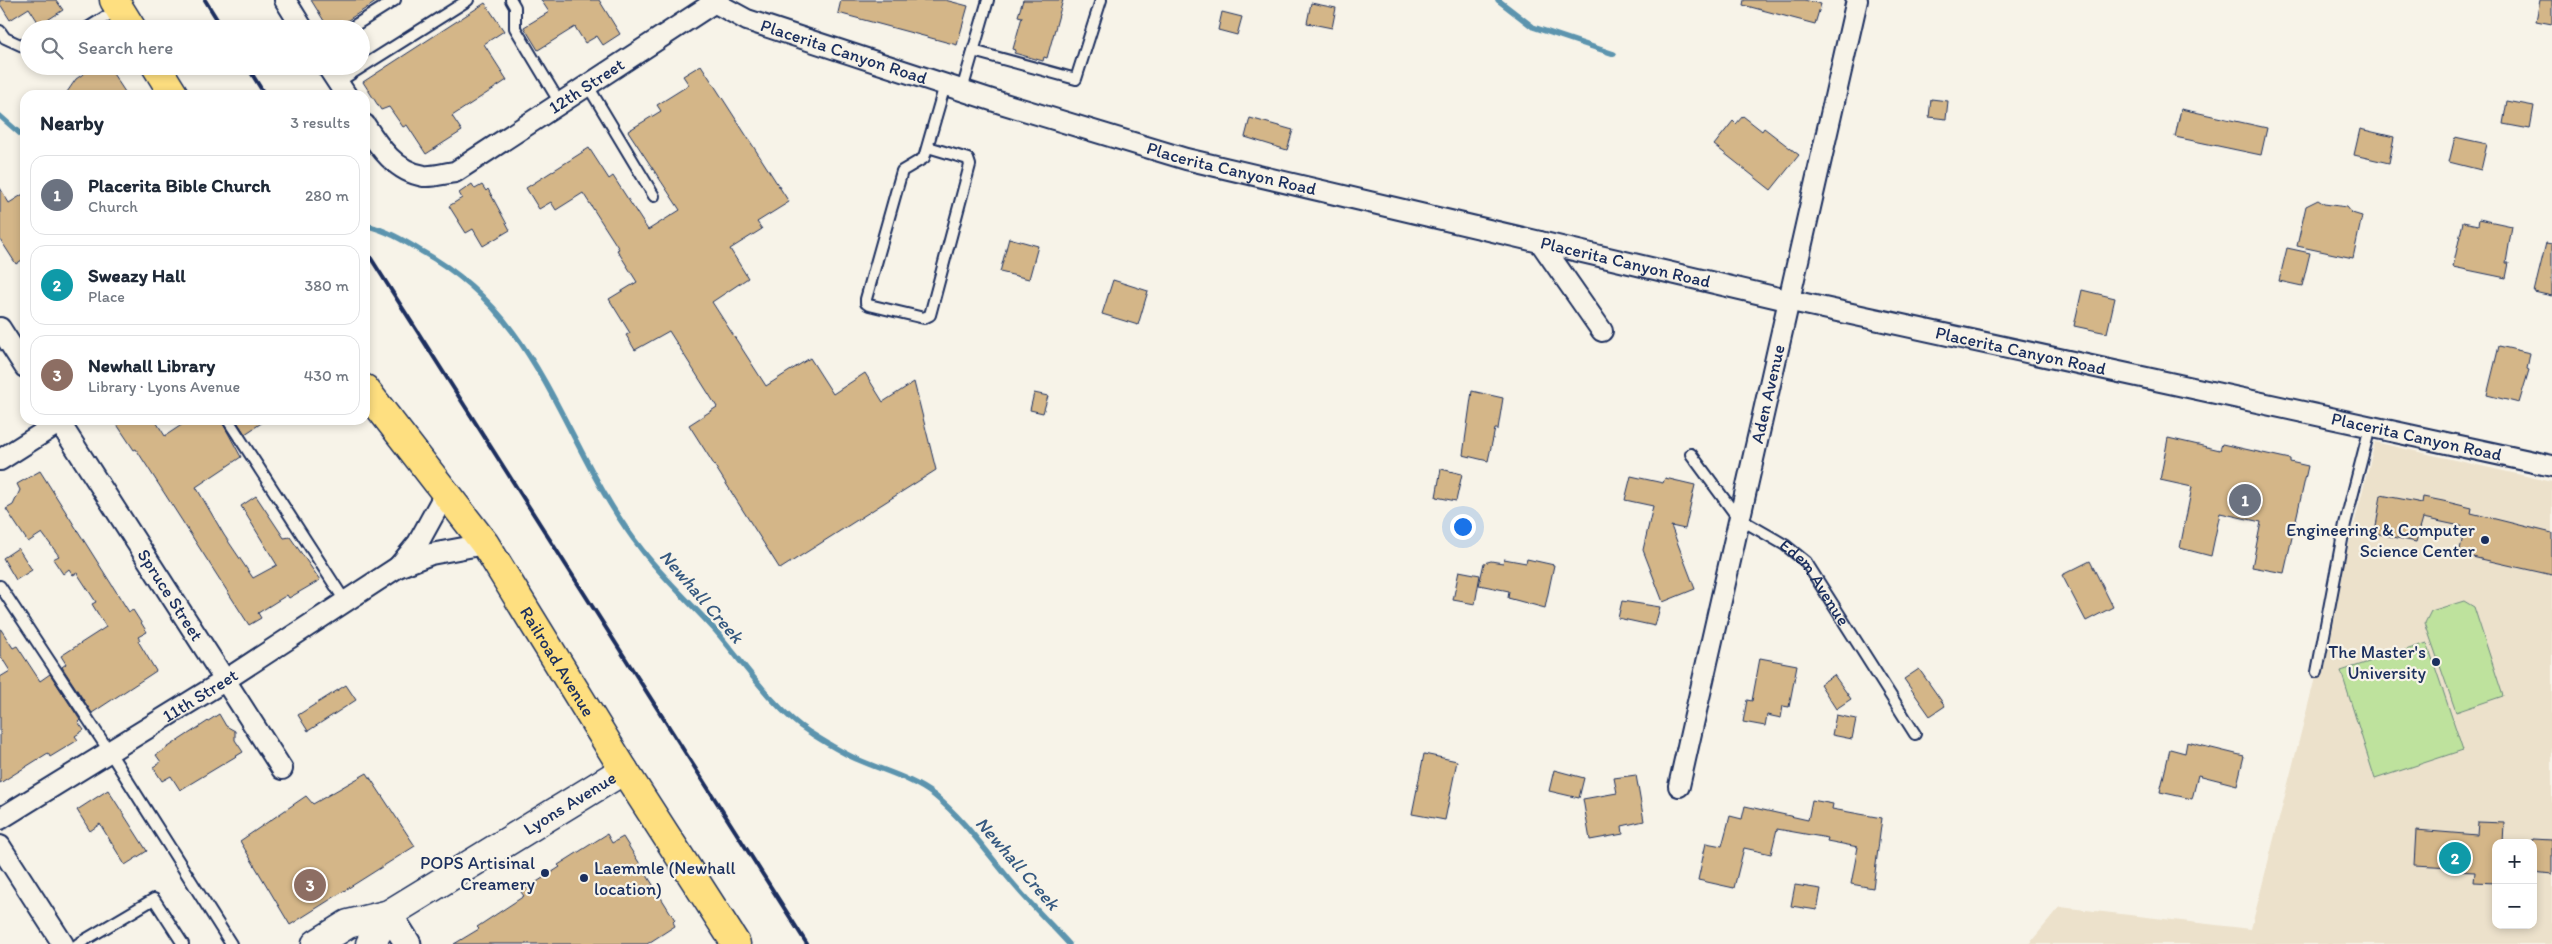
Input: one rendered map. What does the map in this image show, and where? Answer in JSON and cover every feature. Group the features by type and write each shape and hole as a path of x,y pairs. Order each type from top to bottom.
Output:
{"main road":[{"path":"162,75 171,90"},
{"name":"Railroad Avenue","path":"370,395 485,544 624,770 736,944"},
{"name":"Lyons Avenue","path":"316,944 348,924 389,914 624,770"},
{"name":"Lyons Avenue","path":"370,944 389,914"}],"street":[{"path":"285,0 297,20"},
{"name":"Aden Avenue","path":"1679,786 1787,300 1857,0"},
{"name":"12th Street","path":"370,133 381,150 402,168 424,176 455,172 588,86 714,1"},
{"name":"Placerita Canyon Road","path":"714,1 747,20 1186,159 1787,300 2552,466"},
{"path":"1540,242 1602,330"},
{"path":"0,328 20,359"},
{"path":"0,460 54,425"},
{"name":"Spruce Street","path":"63,425 282,769"},
{"name":"11th Street","path":"398,568 418,543 446,492"},
{"name":"11th Street","path":"0,819 224,680 398,568 431,554 485,544"},
{"path":"0,846 63,944"},
{"path":"389,914 408,944"}],"lane":[{"path":"363,20 395,0"},
{"path":"370,61 468,0"},
{"path":"511,0 515,7 515,28 560,104"},
{"path":"928,147 968,159 970,165 930,315 924,318 869,305 866,303 866,299 902,171 924,158 928,147 954,87 973,51 988,0"},
{"path":"973,51 1076,79 1101,0"},
{"path":"105,20 122,12"},
{"path":"0,31 6,38 20,45"},
{"path":"588,86 654,196"},
{"path":"231,425 345,601"},
{"path":"2317,672 2345,524 2370,427"},
{"name":"Edem Avenue","path":"1691,454 1738,518 1785,545 1806,562 1915,734"},
{"path":"0,586 109,751 231,944"},
{"path":"78,944 154,899 183,944"}],"shaded area":[{"name":"The Master's University","path":"2375,442 2552,482 2552,944 2029,944 2060,907 2251,929"}],"green space":[{"path":"2464,601 2474,607 2503,696 2456,712 2425,623 2431,611"},
{"path":"2427,643 2463,750 2375,779 2341,671"}],"building":[{"path":"0,0 56,0 63,10 48,20 37,20 29,8 10,20 0,4"},
{"path":"311,0 379,0 348,20 323,20"},
{"path":"541,0 599,0 620,34 603,45 597,36 585,43 575,27 538,50 524,27 549,12"},
{"path":"841,0 945,0 968,6 957,45 838,13"},
{"path":"1023,0 1063,0 1047,58 1044,57 1043,61 1014,53 1016,50 1013,49 1022,17 1018,16"},
{"path":"1744,0 1804,0 1821,4 1815,24 1743,5"},
{"path":"2540,0 2552,0 2552,24 2536,21"},
{"path":"485,3 504,31 484,44 507,80 452,116 462,131 426,154 407,125 403,127 389,107 381,110 370,90 363,82"},
{"path":"1311,3 1336,8 1332,28 1307,23"},
{"path":"1222,12 1242,17 1237,35 1218,30"},
{"path":"701,65 789,202 757,222 762,229 730,249 748,278 712,302 766,386 810,358 833,394 865,373 883,402 914,382 936,470 780,569 689,425 717,407 669,331 635,350 626,335 630,333 609,299 637,282 617,250 619,249 583,193 556,210 551,202 539,209 526,188 589,148 609,179 613,176 648,230 680,210 628,131 661,111 657,105 689,85 683,76"},
{"path":"82,75 114,75 124,90 68,90 76,79"},
{"path":"1931,99 1948,101 1946,119 1929,117"},
{"path":"2507,101 2534,106 2530,129 2503,124"},
{"path":"2181,109 2267,128 2261,155 2175,137"},
{"path":"1743,116 1762,131 1764,128 1799,155 1771,190 1714,145 1733,121 1736,124"},
{"path":"1250,118 1293,130 1287,150 1245,137"},
{"path":"2360,129 2394,137 2389,163 2354,155"},
{"path":"2455,137 2487,144 2481,170 2449,162"},
{"path":"472,184 475,189 482,185 486,191 488,189 510,230 483,246 473,229 466,233 449,206 462,198 459,193"},
{"path":"0,188 9,203 20,196 20,261 16,264 0,239"},
{"path":"2318,200 2324,204 2347,207 2352,213 2362,216 2353,258 2297,246 2306,206"},
{"path":"2479,219 2512,226 2506,263 2509,263 2506,278 2453,267 2463,222 2478,225"},
{"path":"1009,238 1038,246 1029,279 1000,272"},
{"path":"2546,243 2552,244 2552,296 2534,292"},
{"path":"2287,248 2310,253 2302,286 2279,281"},
{"path":"1113,280 1148,291 1138,325 1102,314"},
{"path":"2082,290 2115,298 2107,333 2074,326"},
{"path":"2499,346 2530,353 2527,369 2529,370 2519,403 2487,395"},
{"path":"1472,391 1503,398 1498,429 1495,429 1488,461 1463,455"},
{"path":"1034,393 1048,396 1043,413 1030,410"},
{"path":"117,425 158,425 165,436 182,425 224,425 241,457 196,487 224,535 253,578 277,565 241,506 256,496 284,538 290,537 320,580 289,598 287,595 258,613 261,618 249,625 136,449 134,450"},
{"path":"239,425 258,425 245,434"},
{"path":"2168,438 2220,450 2222,444 2290,459 2290,462 2308,466 2284,573 2252,567 2261,522 2220,513 2211,556 2180,548 2192,487 2160,480"},
{"path":"1441,469 1462,474 1456,501 1436,497"},
{"path":"40,471 129,612 133,610 147,632 138,637 140,640 138,641 156,671 92,713 62,667 66,664 61,656 106,627 92,604 96,602 77,573 73,575 69,569 63,574 53,559 59,556 42,533 28,542 6,509 13,505 20,490 17,484"},
{"path":"1631,476 1663,483 1665,478 1695,485 1685,529 1671,526 1695,589 1663,602 1643,550 1653,506 1625,500"},
{"path":"2381,495 2422,503 2423,497 2443,501 2472,508 2471,513 2552,533 2552,575 2459,554 2465,527 2423,518 2416,542 2375,533"},
{"path":"18,548 32,570 16,580 3,558"},
{"path":"1504,559 1526,563 1527,559 1554,565 1545,608 1508,598 1509,591 1479,585 1484,563 1491,561 1503,563"},
{"path":"2090,561 2113,607 2086,621 2062,575"},
{"path":"1459,571 1480,575 1475,604 1453,600"},
{"path":"1622,601 1660,607 1655,626 1618,618"},
{"path":"0,628 13,648 17,646 40,681 50,674 80,720 78,722 84,730 75,736 78,740 50,757 48,753 0,783 0,677 10,671 0,655"},
{"path":"1760,658 1797,665 1789,707 1783,706 1781,718 1767,715 1765,726 1743,722 1747,700 1752,701"},
{"path":"1919,669 1945,706 1930,716 1904,679"},
{"path":"1834,675 1851,699 1836,709 1820,684"},
{"path":"346,685 356,700 308,731 298,715"},
{"path":"219,714 226,726 235,731 235,740 243,752 180,790 171,776 162,781 153,767 161,762 156,755"},
{"path":"1836,715 1856,719 1852,739 1832,735"},
{"path":"2187,742 2244,756 2237,785 2198,775 2192,799 2160,792 2170,749 2185,753"},
{"path":"1424,754 1457,761 1445,820 1412,814"},
{"path":"1554,770 1584,778 1579,798 1549,791"},
{"path":"367,773 415,846 290,925 240,841 306,796 313,804"},
{"path":"1636,775 1644,821 1622,826 1623,834 1590,840 1583,799 1617,793 1614,778"},
{"path":"108,790 147,851 125,865 100,824 90,831 77,810"},
{"path":"1812,800 1833,804 1832,809 1882,818 1873,888 1851,884 1858,847 1827,841 1828,838 1777,829 1771,854 1744,848 1734,888 1698,880 1706,843 1722,846 1730,816 1742,819 1745,806 1808,820"},
{"path":"2478,822 2504,823 2503,839 2492,839 2492,883 2474,882 2475,872 2453,871 2453,867 2414,865 2416,830 2477,835"},
{"path":"607,834 612,843 623,837 675,920 673,922 675,926 647,944 454,944 479,929 477,927 524,896 521,892 560,867 558,865"},
{"path":"2537,839 2552,840 2552,874 2537,872"},
{"path":"1795,885 1821,889 1817,910 1791,906"}],"waterway":[{"path":"1498,0 1533,27 1614,54"},
{"name":"Newhall Creek","path":"0,116 20,134"},
{"name":"Newhall Creek","path":"370,226 401,239 463,279 497,312 524,348 548,387 614,510 642,550 668,581 715,630 771,699 796,723 840,751 907,779 934,795 967,827 1022,894 1069,944"}],"railway":[{"path":"205,0 217,20"},
{"path":"253,75 262,90"},
{"path":"370,257 807,944"}],"place":[{"name":"Placerita Bible Church","path":"2245,500"},
{"name":"Engineering & Computer Science Center","path":"2485,540"},
{"name":"The Master's University","path":"2436,662"},
{"name":"Sweazy Hall","path":"2455,858"},
{"name":"POPS Artisinal Creamery","path":"545,873"},
{"name":"Laemmle (Newhall location)","path":"584,878"},
{"name":"Newhall Library","path":"310,885"}]}
